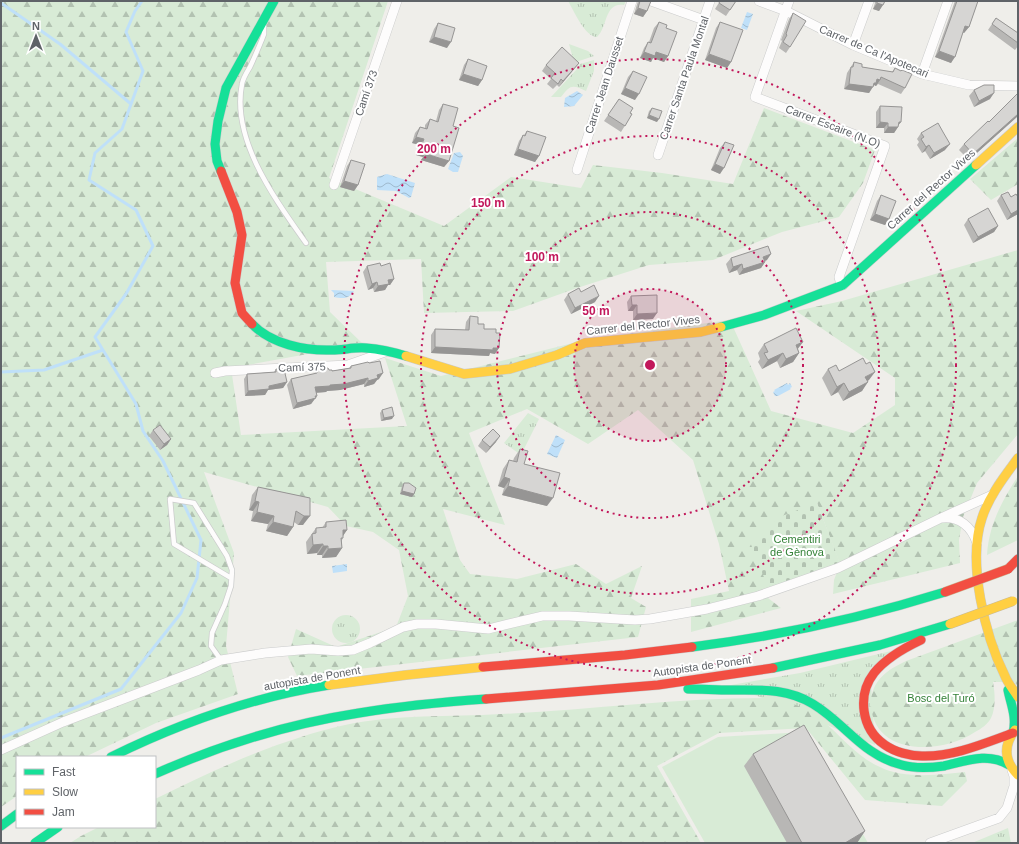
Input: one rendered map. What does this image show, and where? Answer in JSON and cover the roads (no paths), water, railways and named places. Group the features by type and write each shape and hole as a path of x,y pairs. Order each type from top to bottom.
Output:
{"main road":[{"name":"Carrer del Rector Vives","path":"274,1 226,88 218,120 215,144 217,161 235,206 242,235 235,283 242,313 259,330 275,340 292,346 330,350 365,348 394,352 464,374 510,369 557,355 585,343 701,332 764,315 843,285 1018,127"},
{"path":"1018,458 992,495 980,520 977,543 978,570 988,634 1006,678 1018,698"},
{"path":"1008,569 1018,559"},
{"name":"Autopista de Ponent","path":"527,664 657,651 769,635 859,618 945,592 1018,564"},
{"path":"1015,730 995,739 946,753 922,756 905,753 890,748 880,741 869,729 865,719 863,701 865,690 873,674 894,655 950,624 1016,600"},
{"name":"Autopista de Ponent","path":"156,774 226,745 283,728 358,713 452,703 628,688 732,675 804,662 881,644 950,624"},
{"name":"autopista de Ponent","path":"113,756 152,738 203,718 282,694 344,683 423,673 527,664"},
{"path":"1006,678 1008,693 1016,712 1015,730 1006,746 1006,754 1013,770"},
{"path":"628,688 756,690 784,693 799,697 814,705 826,713 865,749 884,760 897,765 936,767 982,758 995,758 1000,759 1013,770"},
{"path":"1,826 16,815"},
{"path":"35,843 57,828"}],"street":[{"name":"Camí 373","path":"334,185 397,1"},
{"name":"Carrer Jean Dausset","path":"577,170 632,1"},
{"path":"651,1 704,20"},
{"name":"Carrer Santa Paula Montal","path":"658,155 710,1"},
{"name":"Carrer de Ca l'Apotecari","path":"759,1 786,11 853,44 922,74 969,85 1018,86"},
{"path":"786,11 789,1"},
{"path":"853,44 868,1"},
{"path":"922,74 948,1"},
{"name":"Carrer Escaire (N.O)","path":"786,11 755,97 885,146 839,277 843,285"},
{"name":"Camí 375","path":"215,373 225,371 348,365 387,351"},
{"path":"1,750 63,722 199,670 221,660 293,650 353,650 403,627 417,624 436,624 488,629 542,616 635,620 650,619 707,609 758,596 838,568 992,495"},
{"path":"941,518 961,521 973,533 977,543"},
{"path":"930,843 999,818 1007,808 1014,786 1013,770"},
{"path":"1009,802 1018,792"}],"lane":[{"path":"264,20 264,34 242,83 241,112 246,140 272,193 306,243"},
{"path":"221,660 211,646 212,633 226,604 231,586 232,570 227,556 194,503 170,500 174,544 231,578"}],"water":[{"path":"747,12 753,14 747,30 741,28"},
{"path":"577,91 583,95 574,106 564,107 565,98"},
{"path":"460,152 463,156 458,172 453,172 448,169 454,153"},
{"path":"387,174 415,183 411,197 409,198 396,191 377,190 377,177"},
{"path":"331,290 354,291 346,298 340,298 334,297 334,293"},
{"path":"787,383 788,385 790,383 792,387 790,388 791,389 778,396 775,396 773,392 775,391 774,390"},
{"path":"556,435 565,440 557,458 547,454"},
{"path":"347,564 347,571 333,573 332,566"}],"waterway":[{"path":"1,738 121,689 181,613 197,578 201,540 163,461 143,431 136,404 95,337 126,294 153,246 136,210 89,180 95,153 122,129 143,71 126,32 135,11 142,1"},
{"path":"1,3 60,44 131,104"},
{"path":"1,372 44,370 103,350"}],"park label":[{"name":"Cementiri de Gènova","path":"797,545"},
{"name":"Bosc del Turó","path":"941,698"}]}
